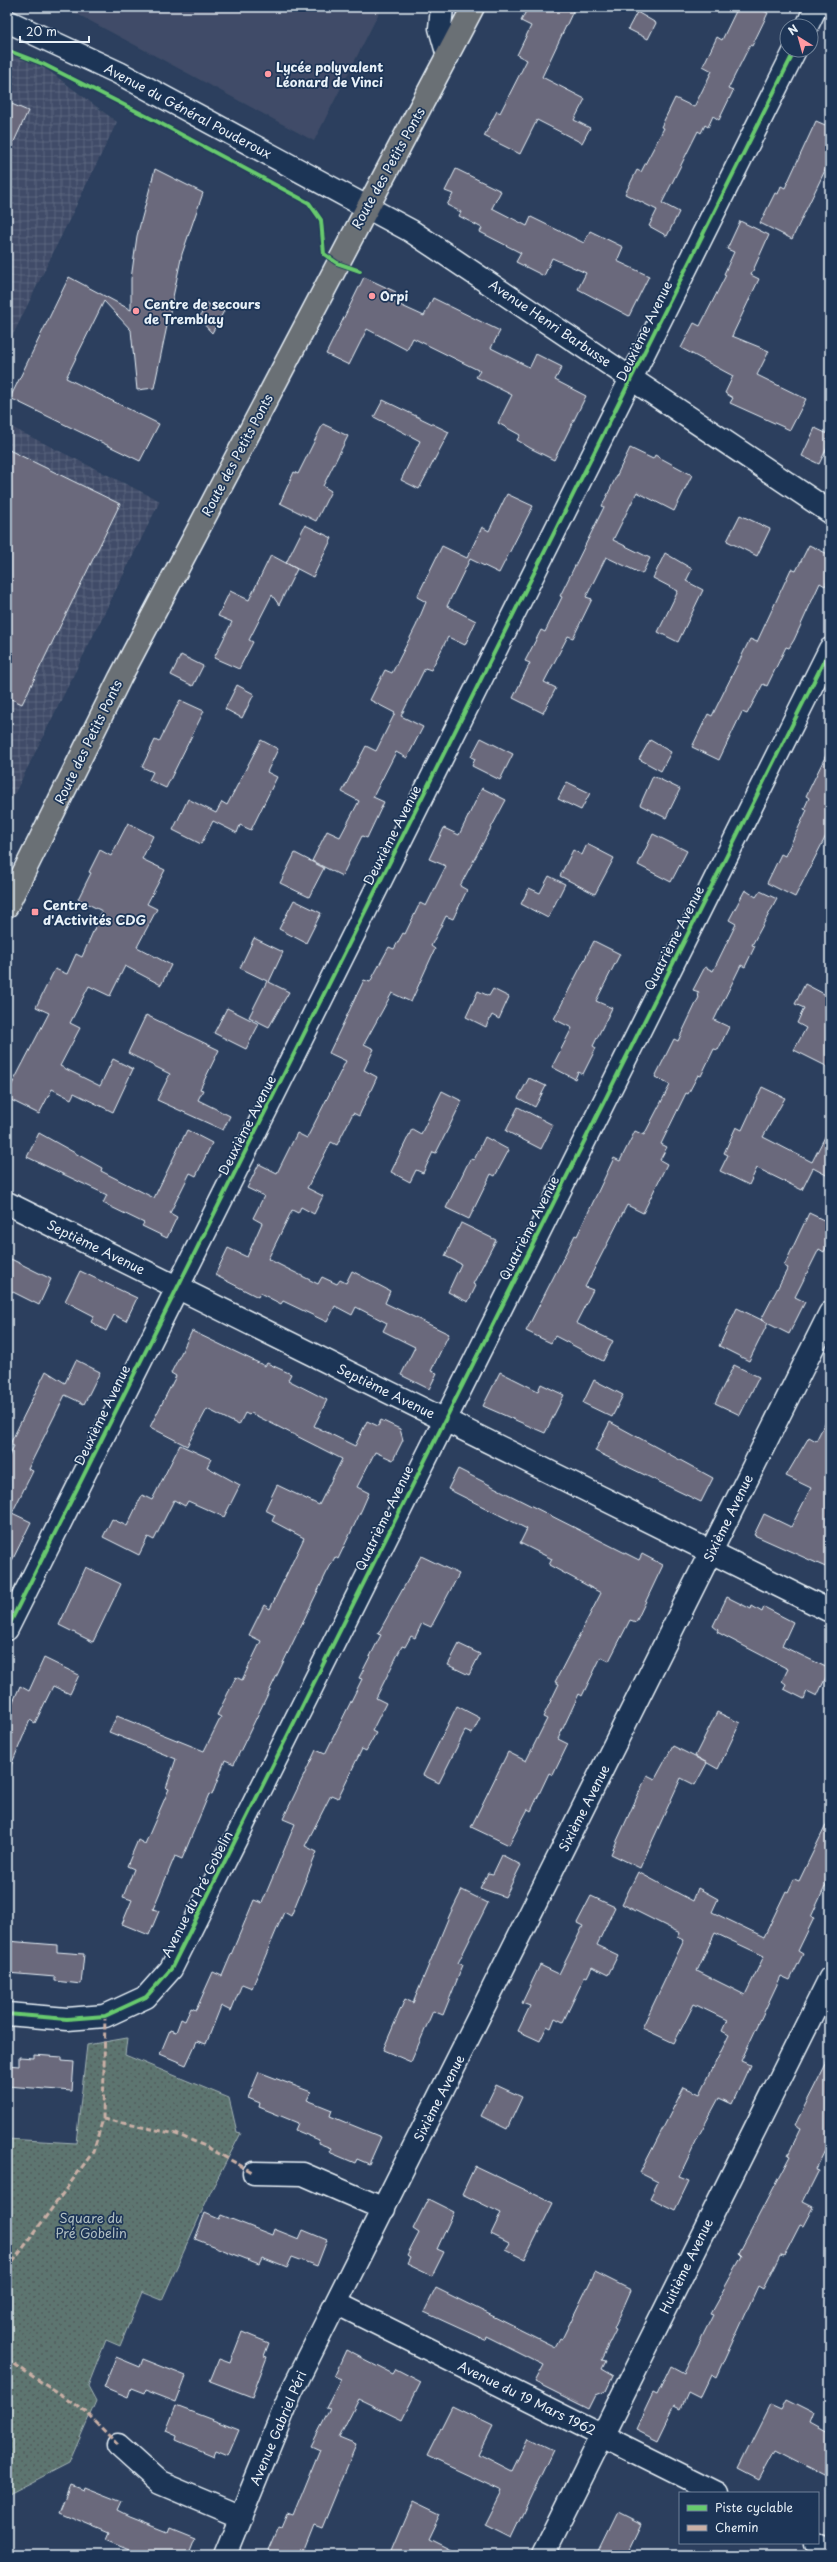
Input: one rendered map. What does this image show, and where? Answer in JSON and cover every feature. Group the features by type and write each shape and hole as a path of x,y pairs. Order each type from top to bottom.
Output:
{"main road":[{"name":"Route des Petits Ponts","path":"7,906 120,678 473,7"}],"street":[{"path":"442,7 440,28 448,56"},
{"path":"811,18 816,7"},
{"name":"Avenue du Général Pouderoux","path":"7,21 119,73 367,206"},
{"name":"Deuxième Avenue","path":"9,1621 791,58"},
{"name":"Avenue Henri Barbusse","path":"367,206 473,271 830,512"},
{"name":"Quatrième Avenue","path":"248,1817 444,1419 830,649"},
{"name":"Septième Avenue","path":"7,1203 830,1611"},
{"name":"Sixième Avenue","path":"336,2303 830,1312"},
{"name":"Avenue du Pré Gobelin","path":"7,2014 67,2019 105,2016 146,1997 171,1969 248,1817"},
{"name":"Huitième Avenue","path":"543,2555 830,1978"},
{"path":"254,2173 303,2174 384,2209"},
{"name":"Avenue du 19 Mars 1962","path":"336,2303 715,2492"},
{"name":"Avenue Gabriel Péri","path":"226,2555 291,2393 336,2303"},
{"path":"118,2445 160,2483 241,2517"},
{"path":"818,2544 830,2550"}],"shaded area":[{"name":"Lycée polyvalent Léonard de Vinci","path":"64,7 382,7 314,141"},
{"path":"7,52 33,59 117,122 7,347"},
{"path":"7,425 160,501 7,809"}],"green space":[{"name":"Square du Pré Gobelin","path":"127,2038 125,2055 229,2098 237,2132 241,2133 211,2191 162,2300 142,2292 120,2346 106,2340 88,2386 96,2401 69,2463 7,2495 7,2139 76,2143 87,2045"}],"building":[{"path":"528,7 575,7 542,77 585,99 574,120 590,128 582,143 537,120 520,154 484,136 497,111 500,113 527,60 517,55 531,26 521,21"},
{"path":"738,7 756,7 768,13 752,46 750,45 728,89 733,91 719,120 713,116 708,127 705,125 701,133 698,131 662,203 679,212 667,236 649,226 657,210 625,194 637,170 641,172 664,128 661,127 675,98 694,107 712,71 703,66 717,37 722,40"},
{"path":"637,12 656,23 648,39 628,29"},
{"path":"7,102 28,111 7,157"},
{"path":"816,121 830,127 830,160 792,239 760,223 775,193 778,194 781,186 785,188"},
{"path":"155,169 203,193 182,254 154,388 137,390 131,330 104,301 66,378 159,424 140,461 10,398 69,277 131,310 131,279 137,236"},
{"path":"456,169 501,191 492,208 527,226 531,217 584,243 590,231 623,247 617,261 649,276 629,316 578,289 586,273 552,258 544,276 516,262 521,253 480,232 482,228 459,216 461,212 447,205 453,194 445,191"},
{"path":"740,221 769,235 751,275 759,279 732,336 769,351 757,375 806,399 790,430 730,403 733,398 725,393 733,376 681,348 694,323 700,326 726,275 724,274 734,252 727,249"},
{"path":"364,277 396,292 391,301 424,316 433,298 500,331 491,348 527,366 530,367 536,354 562,367 555,380 586,396 554,460 517,440 520,435 498,423 512,395 476,377 480,371 413,338 407,350 367,329 349,365 326,354"},
{"path":"206,303 224,311 212,333 199,319"},
{"path":"383,400 449,432 419,489 401,480 420,441 374,417"},
{"path":"323,424 348,436 323,486 331,491 316,521 280,503 294,472 298,474"},
{"path":"815,428 830,435 830,442 819,464 802,456"},
{"path":"630,448 653,459 655,455 692,475 674,511 637,492 613,540 650,558 642,574 606,557 586,597 592,599 573,638 568,636 544,682 556,688 543,713 513,698 530,663 525,661 541,630 545,632 562,597 560,596 604,507 602,506"},
{"path":"7,449 120,504 22,704 7,697"},
{"path":"507,494 533,506 499,573 470,559 447,606 476,621 465,645 448,637 431,670 425,668 401,716 423,727 407,758 396,752 373,797 384,802 367,838 362,836 342,876 312,861 327,831 340,837 359,801 342,792 366,746 376,751 395,713 370,700 385,670 392,673 416,626 426,602 417,597 442,546 467,558 482,527 489,531"},
{"path":"740,515 770,529 757,556 727,541"},
{"path":"305,525 332,538 313,577 286,563"},
{"path":"809,545 830,555 830,576 825,586 820,583 794,640 789,648 786,647 767,686 763,684 747,714 742,712 719,760 692,747 708,714 712,716 750,639 757,642 791,569 796,571"},
{"path":"665,553 692,569 686,581 703,590 678,642 658,632 678,591 653,578"},
{"path":"271,555 297,569 279,605 272,595 249,640 253,642 239,669 214,658 232,622 218,616 230,591 249,600"},
{"path":"181,655 203,666 193,686 171,675"},
{"path":"237,685 254,694 242,718 225,709"},
{"path":"180,700 204,711 166,788 149,780 153,772 142,767 155,740 159,742"},
{"path":"481,738 513,754 500,780 472,766 475,759 471,757"},
{"path":"261,740 278,749 267,772 277,777 251,830 240,825 237,833 213,821 201,844 173,830 188,799 216,813 222,802 227,805"},
{"path":"650,740 671,752 661,771 639,759"},
{"path":"830,747 830,828 795,897 767,883 781,854 785,856 807,810 804,809 809,798 806,796"},
{"path":"653,776 680,789 666,818 640,805"},
{"path":"567,782 590,793 581,810 558,799"},
{"path":"482,788 506,800 460,886 467,890 453,919 446,916 431,946 435,949 411,1002 392,993 364,1044 374,1049 364,1070 377,1077 359,1116 353,1113 337,1145 331,1142 307,1188 323,1196 314,1214 301,1207 298,1213 292,1210 268,1259 318,1284 322,1277 337,1284 340,1280 346,1283 352,1271 390,1291 385,1303 449,1334 431,1371 437,1373 429,1389 401,1375 415,1347 383,1331 387,1323 356,1307 352,1315 335,1306 327,1322 283,1301 281,1304 260,1293 258,1297 215,1275 228,1248 247,1257 262,1223 253,1218 264,1196 247,1188 259,1164 277,1173 297,1133 307,1138 346,1061 329,1053 364,980 370,982 389,947 394,949 403,933 405,934 420,903 426,906 446,866 429,859 444,828 459,835"},
{"path":"128,823 153,836 142,859 165,870 147,904 157,909 137,947 171,965 161,985 125,966 110,996 89,986 70,1023 80,1028 60,1066 100,1086 113,1059 133,1069 113,1112 74,1093 71,1099 52,1089 39,1114 7,1098 7,1094 49,1013 36,1007 55,969 67,974 76,954 82,957 102,911 78,899 91,873 89,872 100,850 111,856"},
{"path":"653,834 687,851 671,882 638,865"},
{"path":"587,844 614,858 595,894 560,876 573,850 582,855"},
{"path":"295,853 324,868 309,897 280,883"},
{"path":"549,876 565,884 548,918 521,904 529,888 540,893"},
{"path":"745,890 756,897 760,891 777,899 752,945 755,946 745,967 741,965 714,1020 729,1027 718,1050 714,1049 701,1076 698,1075 688,1094 686,1093 661,1144 667,1147 660,1160 667,1164 643,1213 627,1205 585,1287 593,1290 576,1323 613,1341 603,1361 555,1336 551,1343 526,1331 575,1235 577,1236 614,1158 620,1161 635,1131 644,1135 670,1085 655,1077 674,1039 678,1041 699,997 697,995 699,992 693,990 705,967 713,971 736,924 729,920"},
{"path":"294,900 321,913 306,943 279,929"},
{"path":"254,938 283,952 269,982 289,992 269,1027 249,1017 267,981 240,968"},
{"path":"594,941 620,954 596,1001 612,1008 593,1046 596,1048 583,1074 578,1072 575,1079 552,1067 572,1028 554,1019"},
{"path":"805,984 830,997 830,1068 794,1050 806,1028 797,1023 804,1008 795,1004"},
{"path":"493,989 509,997 499,1019 492,1015 486,1027 466,1017 478,991 489,996"},
{"path":"227,1008 259,1024 246,1049 214,1033"},
{"path":"146,1015 219,1050 200,1089 203,1090 198,1100 230,1116 223,1130 157,1100 170,1074 128,1053"},
{"path":"529,1078 546,1086 535,1107 518,1098"},
{"path":"762,1087 785,1098 763,1137 812,1162 830,1127 830,1177 813,1168 802,1190 757,1168 749,1185 720,1171 728,1155 724,1153 736,1127 742,1130"},
{"path":"442,1091 462,1101 436,1153 433,1152 423,1173 416,1170 410,1182 391,1172 412,1129 421,1134"},
{"path":"518,1107 553,1125 541,1149 506,1131"},
{"path":"187,1130 212,1143 196,1176 190,1173 170,1213 177,1217 167,1238 142,1226 144,1223 103,1203 107,1195 27,1157 39,1133 102,1168 101,1171 154,1198"},
{"path":"485,1137 509,1150 495,1176 491,1174 469,1219 446,1208 470,1159 474,1160"},
{"path":"809,1213 830,1223 830,1240 824,1252 819,1249 795,1297 805,1302 789,1334 761,1320 788,1268 784,1266"},
{"path":"461,1223 496,1240 473,1284 476,1286 468,1302 448,1292 461,1264 445,1256"},
{"path":"7,1257 51,1279 39,1305 7,1289"},
{"path":"80,1271 137,1298 126,1321 114,1315 106,1331 91,1322 94,1316 65,1301"},
{"path":"737,1308 768,1323 749,1361 719,1346"},
{"path":"192,1331 265,1366 267,1363 291,1374 288,1380 327,1400 314,1426 355,1446 367,1421 378,1426 381,1420 400,1429 403,1440 393,1460 375,1452 357,1487 369,1493 362,1509 338,1559 335,1557 326,1574 234,1764 225,1760 212,1795 209,1794 182,1859 175,1856 153,1909 159,1911 149,1935 122,1924 132,1900 123,1897 134,1869 127,1866 138,1840 145,1844 169,1789 166,1788 176,1759 109,1732 117,1716 204,1751 221,1717 217,1715 236,1677 242,1680 261,1641 249,1635 264,1605 270,1609 304,1538 272,1521 275,1515 265,1510 277,1485 319,1505 342,1459 251,1413 249,1415 245,1413 239,1425 207,1409 187,1446 150,1427 176,1376 171,1373"},
{"path":"76,1360 100,1372 84,1404 65,1395 28,1469 33,1471 12,1513 31,1522 7,1571 7,1460 14,1446 10,1444 46,1371 65,1383"},
{"path":"734,1365 759,1377 740,1415 715,1403"},
{"path":"500,1372 538,1391 541,1384 564,1395 545,1433 483,1406"},
{"path":"594,1380 623,1395 612,1417 583,1403"},
{"path":"830,1413 830,1569 754,1535 764,1514 791,1527 811,1488 786,1476 809,1437 816,1441"},
{"path":"610,1422 713,1478 701,1502 595,1451"},
{"path":"180,1445 211,1459 207,1467 240,1485 224,1517 188,1501 185,1506 174,1500 154,1540 148,1537 139,1555 103,1537 112,1519 127,1526 142,1495 152,1500"},
{"path":"458,1469 639,1560 642,1554 663,1565 636,1622 630,1620 609,1661 601,1657 582,1696 579,1694 558,1739 568,1744 553,1775 549,1773 531,1811 528,1809 509,1845 471,1827 508,1752 526,1761 547,1719 543,1717 559,1684 555,1682 601,1593 549,1565 552,1559 520,1543 527,1529 448,1489"},
{"path":"421,1556 459,1574 431,1627 422,1623 415,1638 411,1636 405,1647 402,1646 376,1698 386,1703 372,1731 376,1733 366,1751 362,1749 338,1798 331,1795 305,1846 317,1852 291,1916 284,1912 252,1988 242,1984 231,2011 221,2006 206,2044 197,2041 186,2065 160,2054 170,2030 176,2032 181,2019 185,2021 191,2008 196,2010 213,1972 222,1976 254,1900 262,1903 295,1824 283,1819 316,1750 325,1754 362,1679 359,1678 381,1635 378,1634"},
{"path":"86,1567 121,1584 93,1642 59,1625"},
{"path":"727,1597 751,1609 752,1606 762,1612 764,1607 793,1622 782,1646 830,1669 817,1696 807,1691 804,1699 784,1689 786,1684 782,1681 788,1669 717,1632 718,1630 713,1626"},
{"path":"459,1644 480,1654 469,1675 448,1665"},
{"path":"44,1658 79,1675 70,1694 53,1686 35,1723 30,1720 7,1775 7,1722 12,1712 9,1711 20,1686 29,1691"},
{"path":"457,1706 480,1718 472,1734 465,1731 439,1783 423,1775"},
{"path":"717,1712 740,1723 718,1769 695,1756"},
{"path":"673,1746 707,1763 695,1785 681,1778 640,1868 611,1854 647,1775 655,1779"},
{"path":"830,1817 830,1876 811,1917 814,1918 798,1951 803,1954 790,1980 781,1976 741,2061 750,2065 732,2104 719,2098 699,2135 679,2177 689,2181 675,2210 650,2198 658,2182 640,2173 684,2087 700,2094 729,2035 722,2031 727,2020 694,2004 674,2043 642,2028 684,1940 678,1937 680,1933 622,1904 638,1872 693,1901 698,1888 718,1899 712,1912 764,1937 786,1891 788,1892 794,1879 799,1881","holes":["715,1933 764,1956 745,1995 697,1971"]},
{"path":"502,1855 521,1865 505,1897 480,1888 488,1873 493,1874"},
{"path":"462,1890 488,1903 458,1963 463,1965 443,2015 433,2011 411,2062 383,2050 405,1999 413,2003 450,1914"},
{"path":"591,1896 615,1907 597,1945 618,1955 608,1975 592,1967 587,1977 585,1976 563,2022 555,2018 551,2028 547,2026 540,2041 518,2031 530,2006 522,2003 540,1965 559,1974 583,1926 577,1923"},
{"path":"7,1941 57,1945 57,1952 84,1954 81,1984 55,1981 55,1977 7,1973"},
{"path":"34,2055 62,2057 62,2061 74,2062 72,2091 7,2086 7,2065 19,2066 19,2057 34,2058"},
{"path":"830,2056 830,2140 816,2169 819,2170 803,2202 813,2207 803,2226 800,2225 784,2256 780,2255 763,2289 758,2286 716,2378 711,2375 700,2398 688,2392 681,2408 675,2405 658,2440 636,2429 653,2393 657,2395 671,2366 684,2373 713,2315 710,2314 742,2256 739,2253 790,2156 788,2155 801,2128 795,2125"},
{"path":"259,2072 311,2092 307,2100 332,2110 330,2116 381,2137 369,2164 357,2159 355,2163 329,2152 331,2148 318,2143 319,2140 295,2130 298,2123 259,2107 260,2103 248,2098"},
{"path":"496,2085 522,2097 507,2129 481,2116"},
{"path":"475,2166 553,2203 525,2259 505,2249 509,2243 491,2234 501,2213 462,2194"},
{"path":"428,2199 454,2212 437,2249 444,2252 432,2276 407,2264 410,2258 407,2256 419,2233 413,2229"},
{"path":"205,2213 219,2219 221,2215 272,2235 274,2229 299,2239 303,2230 327,2240 317,2266 292,2257 287,2268 262,2258 259,2264 195,2239"},
{"path":"595,2272 631,2290 614,2329 616,2330 601,2360 605,2361 601,2369 613,2376 606,2391 596,2395 589,2409 535,2382 544,2365 486,2336 485,2340 424,2312 436,2288 555,2347 560,2338 562,2339"},
{"path":"242,2332 269,2343 264,2356 267,2357 252,2397 210,2381 219,2359 230,2363"},
{"path":"346,2350 393,2374 396,2369 421,2382 402,2420 359,2399 339,2438 356,2445 322,2528 314,2525 302,2555 279,2555 268,2550 278,2527 281,2528 287,2514 293,2516 320,2450 311,2446 330,2409 326,2408 341,2379 334,2376"},
{"path":"116,2357 140,2367 143,2359 186,2376 176,2402 145,2390 144,2393 131,2388 128,2397 104,2387"},
{"path":"786,2400 814,2414 810,2424 830,2435 830,2478 775,2450 759,2480 738,2469 770,2405 781,2410"},
{"path":"176,2406 239,2430 228,2456 216,2451 214,2456 176,2440 177,2436 166,2431"},
{"path":"452,2406 493,2426 479,2454 512,2471 528,2438 553,2450 511,2538 485,2525 502,2491 427,2456"},
{"path":"70,2485 83,2490 84,2487 122,2502 118,2511 130,2517 168,2532 170,2527 195,2537 188,2555 142,2555 106,2540 109,2533 59,2512"},
{"path":"413,2501 440,2514 428,2539 460,2555 390,2555"},
{"path":"618,2512 642,2524 627,2555 597,2555"}],"marked path":[{"path":"7,2270 93,2152 103,2119 105,2016"},
{"path":"103,2119 176,2134 205,2146 254,2173"},
{"path":"7,2359 87,2413 118,2445"}],"cycle path":[{"path":"7,50 43,64 156,121 309,203 321,220 324,254 337,263 360,271"},
{"path":"7,1629 791,58"},
{"path":"7,2014 67,2019 105,2016 146,1997 171,1969 830,649"}],"place":[{"name":"Lycée polyvalent Léonard de Vinci","path":"268,74"},
{"name":"Orpi","path":"372,296"},
{"name":"Centre de secours de Tremblay","path":"136,311"},
{"name":"Centre d'Activités CDG","path":"35,912"}]}
